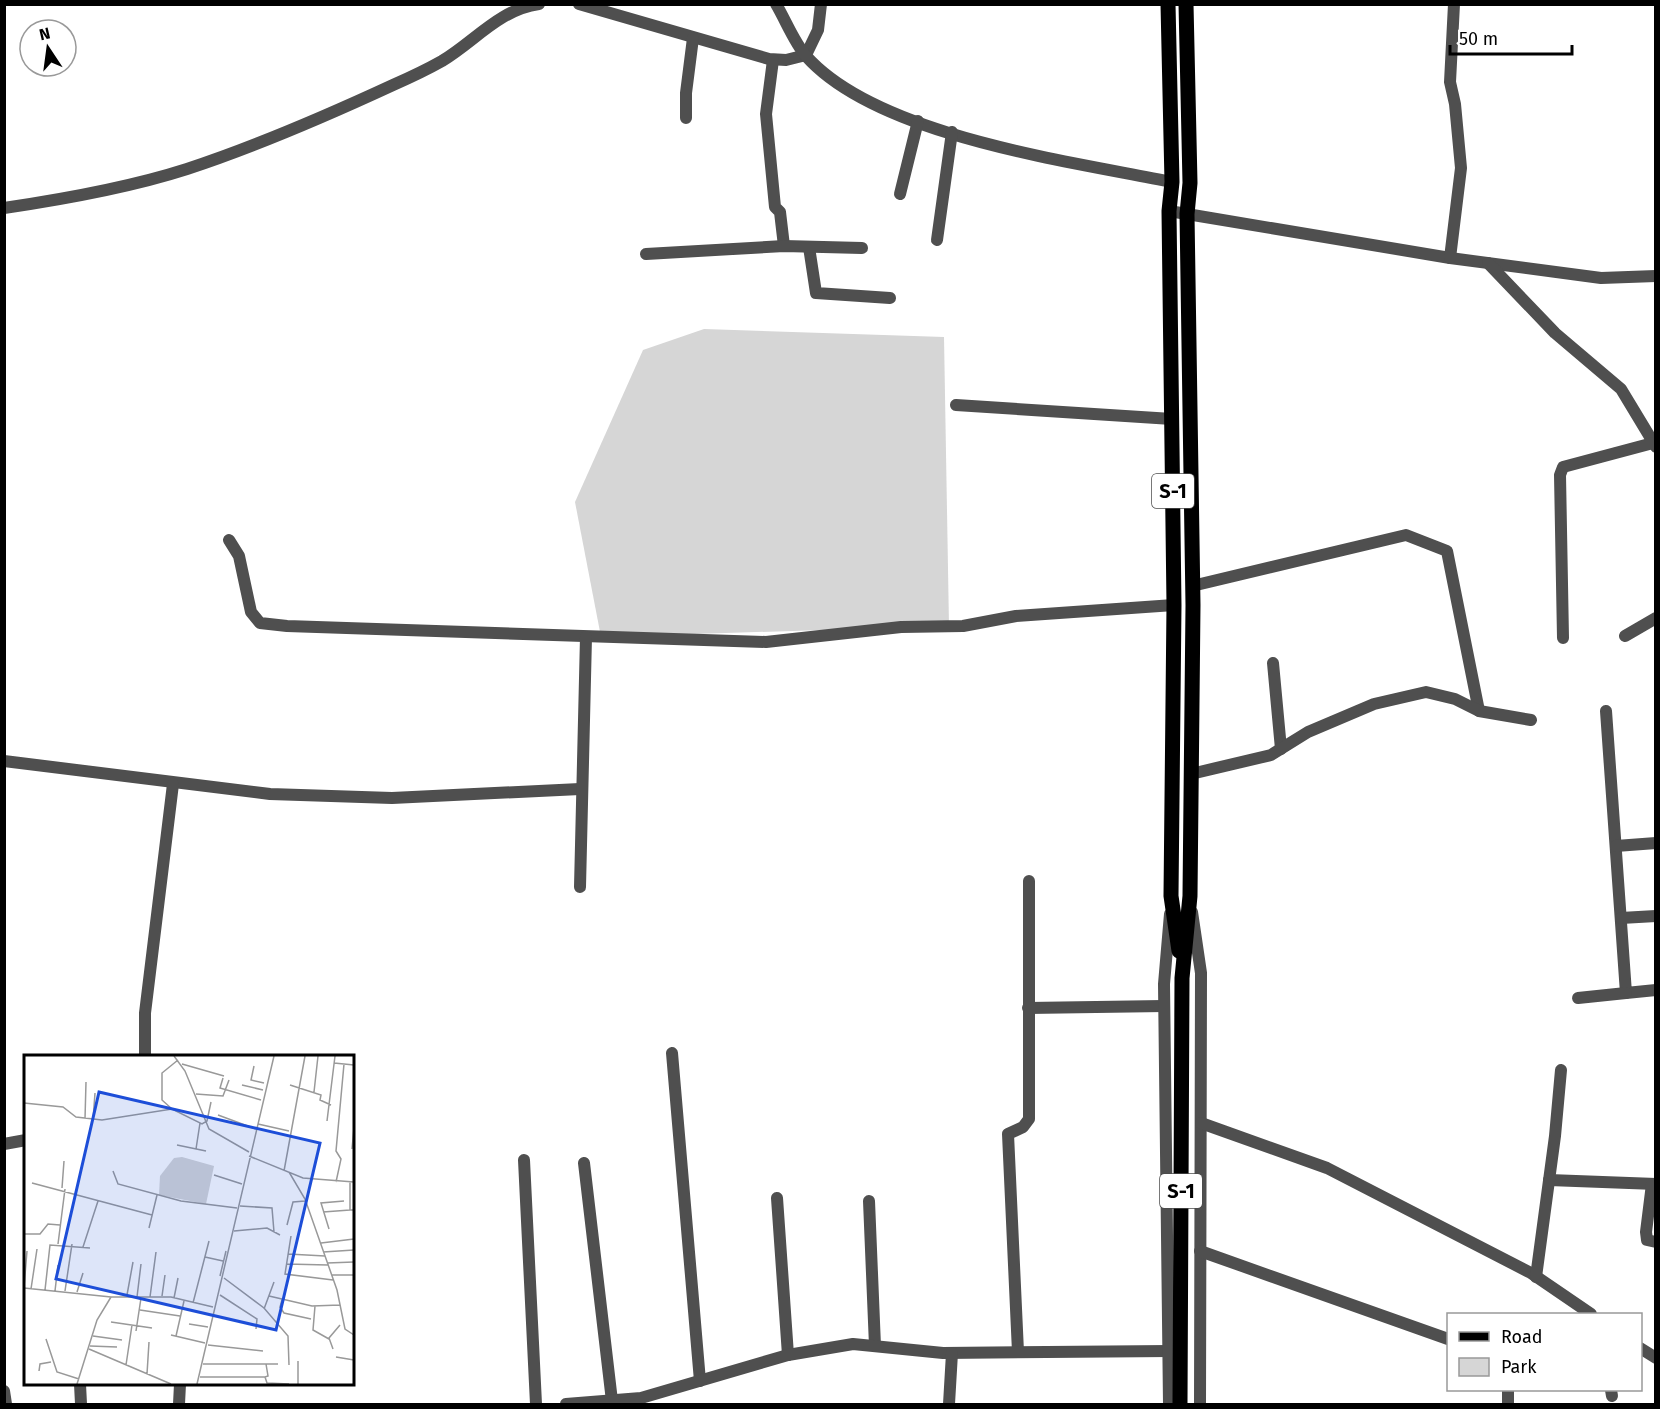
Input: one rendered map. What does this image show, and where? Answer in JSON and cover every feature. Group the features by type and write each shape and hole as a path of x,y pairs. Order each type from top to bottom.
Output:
{"main road":[{"name":"S-1","path":"1168,4 1172,182 1169,211 1174,605 1171,896 1182,978"},
{"name":"S-1","path":"1180,1404 1182,978 1190,896 1192,586 1186,214 1190,183 1182,5"}],"street":[{"path":"5,206 68,198 184,170 254,145 394,85 443,60 500,18 526,6 539,4"},
{"path":"579,4 773,60 786,60 806,55"},
{"path":"776,4 806,55 845,88 882,108 984,143 1172,182"},
{"path":"806,55 818,30 821,4"},
{"path":"1450,258 1461,168 1455,104 1450,82 1454,4"},
{"path":"686,118 686,93 693,38"},
{"path":"773,60 766,114 774,207 780,212 784,246"},
{"path":"900,194 918,121"},
{"path":"937,240 952,132"},
{"path":"1169,211 1450,258 1601,278 1656,276"},
{"path":"646,254 784,246 862,248"},
{"path":"809,247 816,293 890,298"},
{"path":"1488,263 1555,333 1621,389 1654,445 1563,467 1560,475 1563,638"},
{"path":"956,405 1172,419"},
{"path":"1192,586 1407,534 1430,542 1446,551 1479,711"},
{"path":"229,540 239,556 251,612 260,623 765,642 901,627 963,627 1016,616 1174,605"},
{"path":"1625,636 1656,618"},
{"path":"580,887 580,789 586,637"},
{"path":"1272,663 1281,749"},
{"path":"1191,774 1270,755 1308,732 1374,704 1426,692 1455,699 1479,711 1531,720"},
{"path":"1606,711 1626,993"},
{"path":"4,761 173,784 270,794 392,798 580,789"},
{"path":"145,1055 145,1013 173,784"},
{"path":"1616,846 1656,843"},
{"path":"1018,1352 1008,1134 1023,1127 1029,1119 1029,881"},
{"path":"1169,1404 1164,1006 1171,896"},
{"path":"1190,896 1201,973 1200,1404"},
{"path":"1621,918 1656,916"},
{"path":"1578,998 1656,990"},
{"path":"1028,1008 1164,1006"},
{"path":"672,1053 700,1381"},
{"path":"1536,1277 1561,1071"},
{"path":"1201,1123 1327,1168 1536,1277 1590,1313"},
{"path":"4,1144 24,1140"},
{"path":"524,1160 536,1404"},
{"path":"584,1163 612,1401"},
{"path":"1549,1180 1654,1184 1646,1232 1647,1240 1656,1242"},
{"path":"777,1198 788,1355"},
{"path":"869,1201 875,1346"},
{"path":"1200,1251 1447,1338"},
{"path":"566,1404 642,1401 788,1355 853,1344 951,1353 1170,1351"},
{"path":"1642,1349 1656,1358"},
{"path":"949,1404 951,1353"},
{"path":"80,1385 81,1404"},
{"path":"179,1404 180,1385"},
{"path":"4,1391 6,1404"}],"green space":[{"path":"704,329 944,337 949,626 601,637 575,502 643,350"}]}
